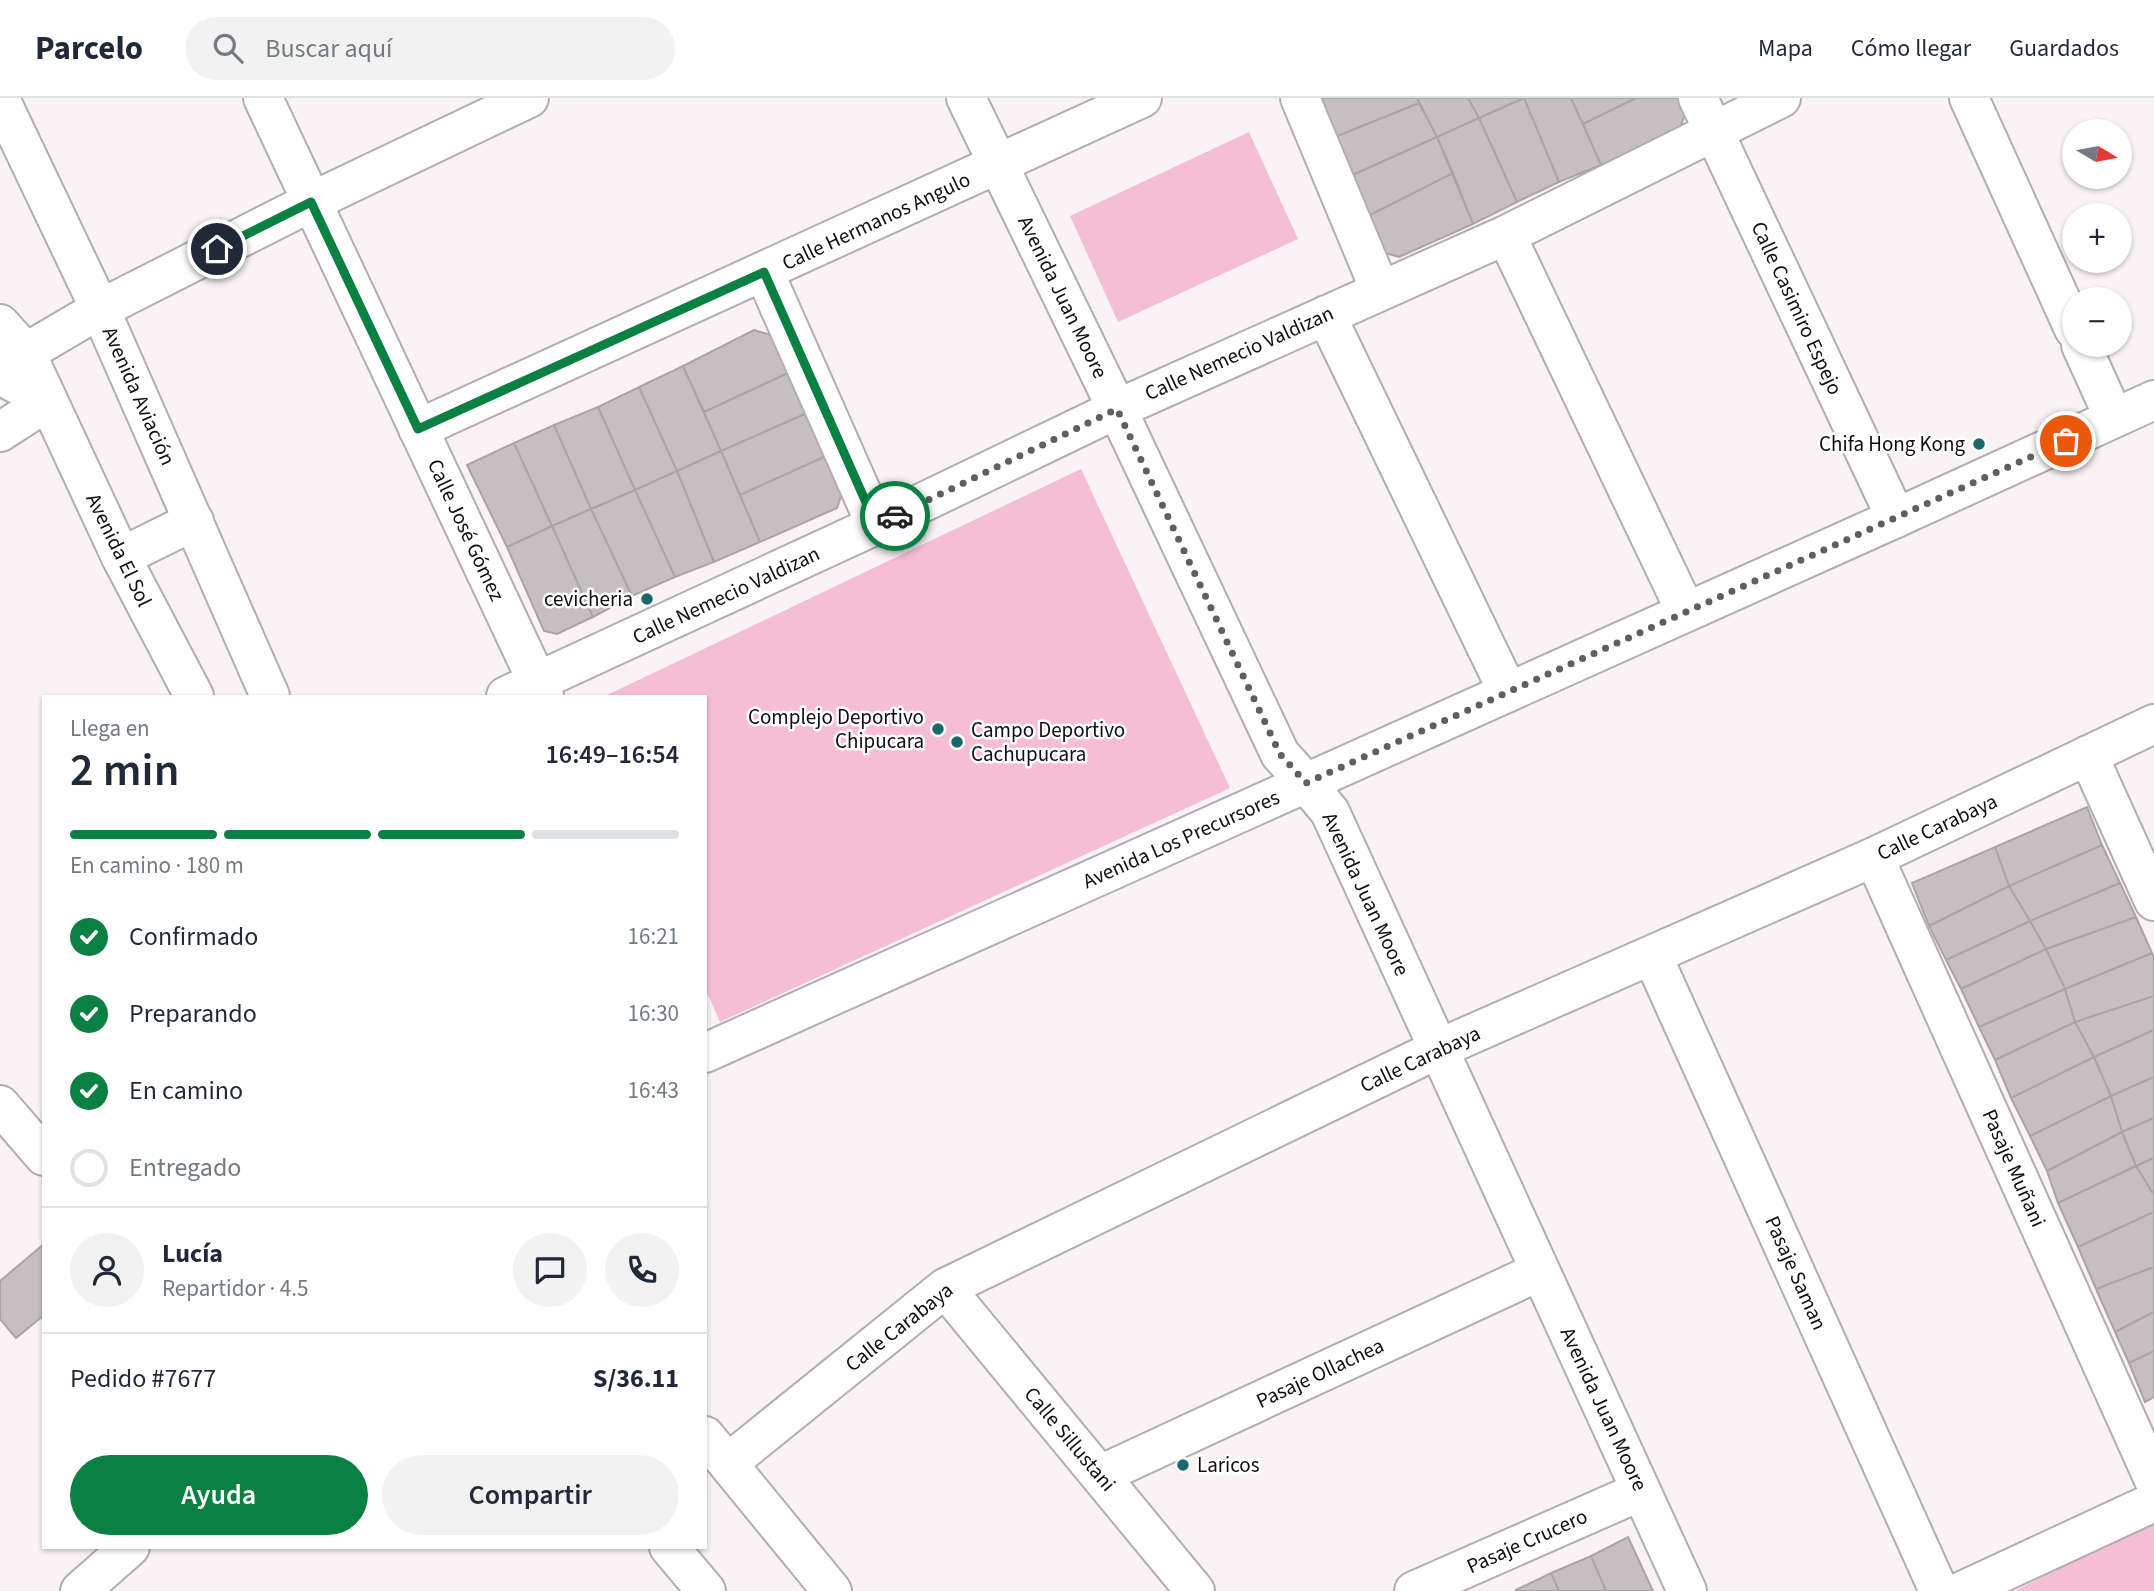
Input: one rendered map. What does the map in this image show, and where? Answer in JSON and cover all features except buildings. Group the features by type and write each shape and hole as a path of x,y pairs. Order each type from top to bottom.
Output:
{"street":[{"name":"Calle José Gómez","path":"262,98 418,429 529,692"},
{"path":"9,366 100,309 311,202 529,98"},
{"name":"Avenida Juan Moore","path":"966,98 1280,754 1330,811 1687,1591"},
{"name":"Calle Hermanos Angulo","path":"418,429 1142,98"},
{"path":"1300,98 1380,290"},
{"name":"Calle Nemecio Valdizan","path":"529,692 1117,409 1506,235 1706,115 1781,98"},
{"path":"1969,98 2062,303"},
{"name":"Avenida Aviación","path":"0,99 100,309 270,695"},
{"name":"Calle Casimiro Espejo","path":"1706,115 1896,518"},
{"path":"1506,235 1686,612"},
{"path":"764,272 876,525"},
{"path":"1326,315 1508,692"},
{"name":"Avenida El Sol","path":"0,324 9,366 48,401 121,557 193,695"},
{"path":"2086,357 2114,418"},
{"name":"Avenida Los Precursores","path":"707,1048 1306,783 2154,400"},
{"path":"0,432 48,401"},
{"path":"121,557 194,522"},
{"name":"Calle Carabaya","path":"717,1450 945,1288 1438,1049 1874,857 2154,724"},
{"path":"2088,755 2154,901"},
{"name":"Pasaje Muñani","path":"1874,857 2154,1480"},
{"name":"Pasaje Saman","path":"1652,955 1939,1591"},
{"path":"0,1105 42,1154"},
{"name":"Pasaje Ollachea","path":"1100,1475 1541,1270"},
{"name":"Calle Sillustani","path":"945,1288 1195,1591"},
{"path":"717,1450 832,1591"},
{"name":"Pasaje Crucero","path":"1413,1591 1641,1491"},
{"path":"1962,1591 2154,1502"},
{"path":"80,1591 128,1549"},
{"path":"671,1549 706,1591"}],"shaded area":[{"path":"1249,132 1298,239 1118,322 1070,216"},
{"name":"Complejo Deportivo Chipucara","path":"1081,469 1230,788 720,1022 707,993 707,695 607,695"},
{"path":"2154,1520 2154,1591 2015,1591"}],"way so far":[{"path":"895,516 1117,409 1280,754 1306,783 2066,441"}],"place":[{"name":"Chifa Hong Kong","path":"1979,444"},
{"name":"cevicheria","path":"647,599"},
{"name":"Complejo Deportivo Chipucara","path":"938,729"},
{"name":"Campo Deportivo Cachupucara","path":"957,742"},
{"name":"Laricos","path":"1183,1465"}],"route":[{"path":"217,249 311,202 418,429 764,272 876,525 895,516"}]}
